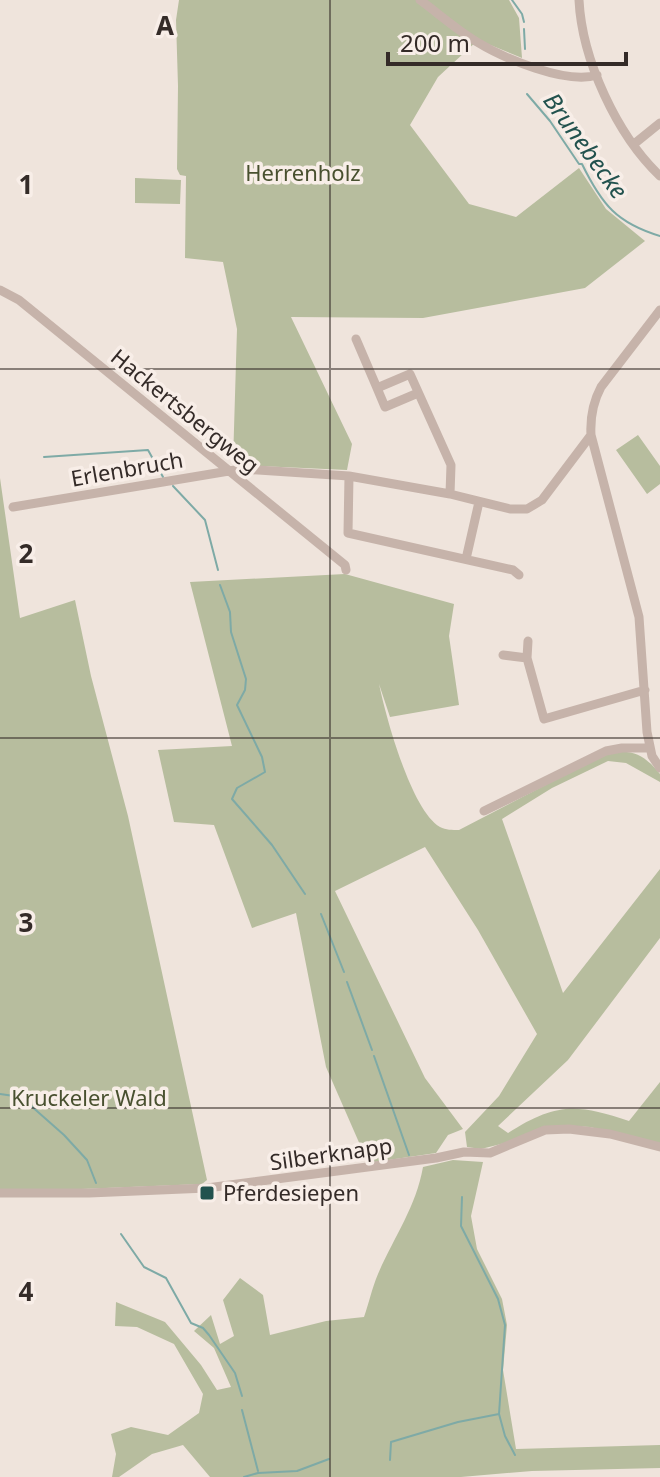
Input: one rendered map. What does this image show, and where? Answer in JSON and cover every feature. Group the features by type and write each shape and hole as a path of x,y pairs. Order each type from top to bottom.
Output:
{"street":[{"path":"420,0 476,41 498,53 574,77 597,75"},
{"path":"579,0 597,75 617,120 660,176"},
{"path":"634,144 660,123"},
{"name":"Hackertsbergweg","path":"0,290 19,300 231,470 346,567"},
{"path":"660,310 601,387 592,411 591,435 639,617 650,748 660,768"},
{"path":"356,339 385,407 418,393"},
{"path":"377,388 410,374 451,465 450,494"},
{"name":"Erlenbruch","path":"13,507 231,470 349,476 518,510 534,507 542,500 591,435"},
{"path":"349,476 348,533 513,570 519,575"},
{"name":"Erlenbruch","path":"52,488 54,499"},
{"path":"466,559 479,502"},
{"path":"528,641 527,658 544,719 645,690"},
{"path":"503,655 527,658"},
{"path":"484,811 606,751 650,748"},
{"name":"Silberknapp","path":"0,1193 89,1193 215,1187 464,1152 490,1153 545,1130 590,1130 660,1147"}],"green space":[{"name":"Herrenholz","path":"179,0 509,0 519,18 522,58 478,40 438,77 410,125 469,204 516,217 579,168 606,209 645,241 585,288 423,318 291,317 352,444 347,470 238,465 233,462 237,329 223,262 185,258 186,176 180,175 177,169 176,20"},
{"path":"135,178 181,180 180,204 135,203"},
{"path":"638,435 660,466 660,484 647,494 616,450"},
{"name":"Kruckeler Wald","path":"0,478 20,618 75,600 91,676 128,816 207,1180 202,1184 0,1189"},
{"path":"345,574 454,604 449,636 459,705 390,717 379,684 401,762 419,802 440,827 459,830 605,754 636,754 660,774 660,782 626,763 608,761 552,788 502,819 563,993 660,869 660,938 568,1060 498,1126 508,1133 539,1116 566,1109 594,1111 629,1121 660,1082 660,1144 590,1127 572,1126 481,1149 467,1147 465,1132 499,1096 537,1034 478,930 425,847 335,891 425,1078 463,1129 448,1135 436,1153 368,1163 326,1067 296,913 252,928 214,825 174,822 158,750 232,746 190,582"},
{"path":"453,1160 483,1162 471,1216 477,1249 502,1299 507,1325 503,1370 516,1449 660,1445 660,1468 532,1471 461,1477 210,1477 183,1445 152,1454 119,1477 112,1477 116,1454 111,1434 131,1427 168,1435 199,1413 203,1394 174,1344 137,1327 115,1326 116,1302 165,1322 201,1365 217,1390 231,1387 214,1348 194,1331 211,1315 220,1344 234,1336 223,1300 240,1278 263,1295 270,1335 326,1321 364,1317 378,1274 415,1195 423,1167"}],"waterway":[{"name":"Brunebecke","path":"512,0 524,22"},
{"name":"Brunebecke","path":"524,29 525,49"},
{"name":"Brunebecke","path":"527,94 582,164 612,210 632,225 660,236"},
{"path":"44,457 148,450 163,477"},
{"path":"173,486 205,520 218,570"},
{"path":"220,585 230,612 231,632 246,679 245,690 237,705 262,757 265,772 237,788 232,799 272,845 305,894"},
{"path":"321,914 344,972"},
{"path":"347,982 372,1050"},
{"path":"374,1056 409,1155"},
{"path":"0,1094 21,1097 64,1135 87,1160 96,1183"},
{"path":"462,1197 461,1226 498,1299 505,1325 499,1414"},
{"path":"121,1234 144,1267 166,1278 191,1323 203,1328 209,1335 235,1373 242,1396"},
{"path":"242,1410 258,1471"},
{"path":"390,1460 391,1442 458,1422 499,1414 505,1436 515,1455"},
{"path":"244,1477 297,1471 329,1459"}],"place":[{"name":"Pferdesiepen","path":"207,1193"}]}
